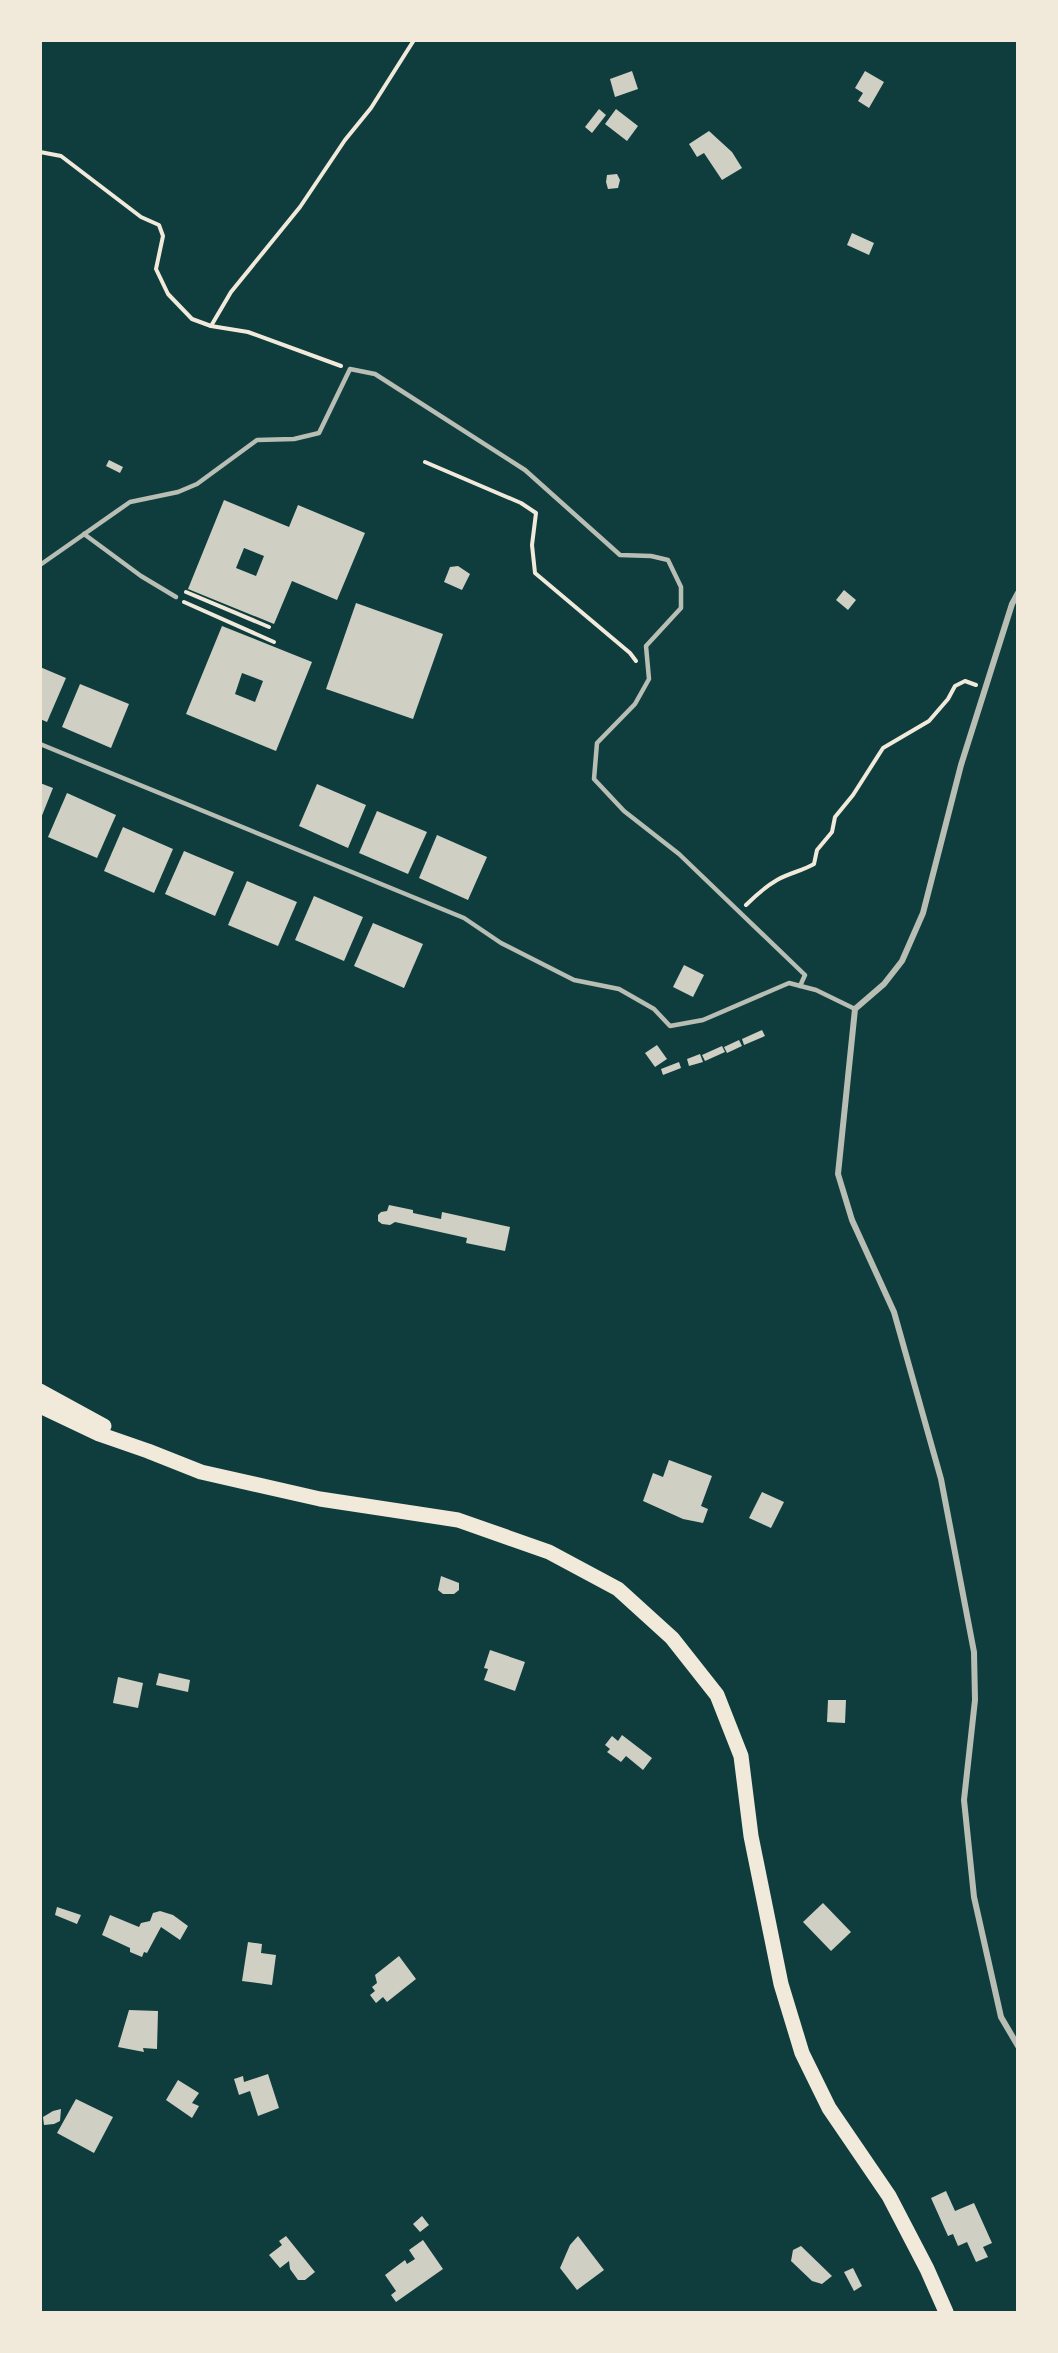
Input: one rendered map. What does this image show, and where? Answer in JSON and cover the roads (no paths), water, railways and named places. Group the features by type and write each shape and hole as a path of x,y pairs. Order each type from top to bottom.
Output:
{"main road":[{"path":"40,1391 148,1451"},
{"path":"40,1406 99,1434 201,1472 320,1498 458,1520 549,1552 618,1589 672,1638 717,1695 741,1756 751,1836 781,1984 802,2054 829,2108 889,2196 927,2269 946,2313"}],"street":[{"path":"1017,593 961,765 922,913 902,961 884,984 855,1009 838,1174 852,1220 894,1312 941,1479 974,1652 975,1700 964,1800 974,1897 1001,2017 1017,2046"}],"lane":[{"path":"40,565 130,502 178,492 197,484 257,440 294,439 319,433 350,369 375,374 525,470 620,555 651,556 668,560 681,587 681,608 646,646 649,679 635,704 597,742 594,779 624,811 679,854 806,975 800,986"},
{"path":"84,534 141,576 174,596"},
{"path":"40,744 464,918 501,943 574,980 620,989 654,1009 670,1026 703,1020 789,983 816,990 855,1009"}]}
